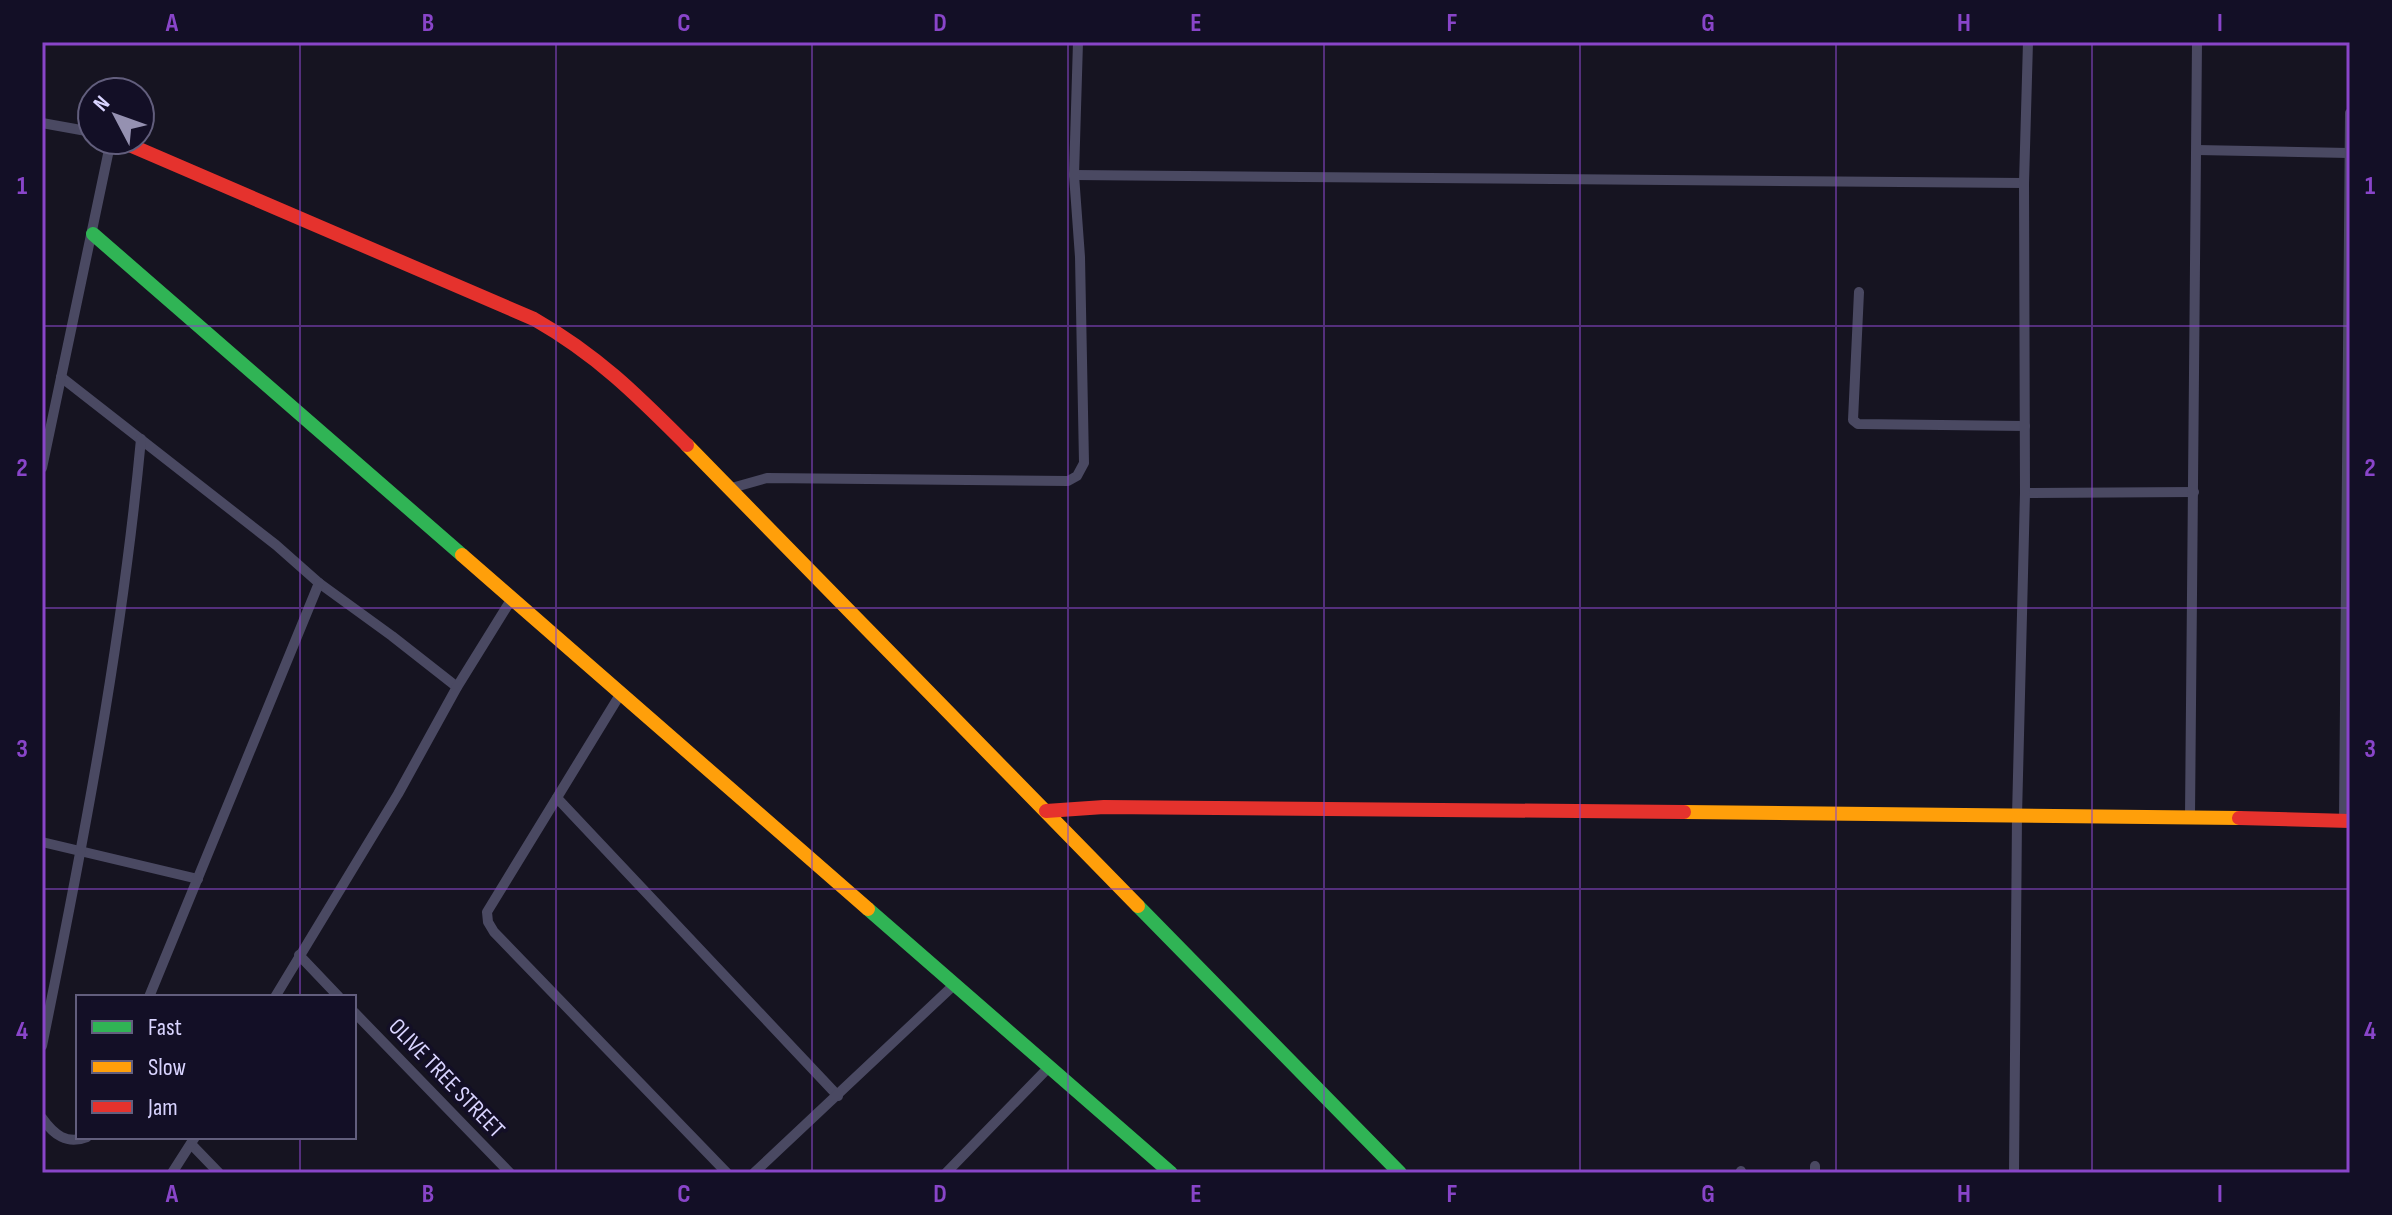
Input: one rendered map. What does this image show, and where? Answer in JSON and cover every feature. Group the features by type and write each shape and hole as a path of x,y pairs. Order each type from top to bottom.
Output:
{"street":[{"path":"728,489 767,478 1068,481 1077,476 1084,463 1080,257 1074,175 1078,42"},
{"path":"2014,1173 2017,816 2025,493 2024,183 2028,42"},
{"path":"2190,816 2197,42"},
{"path":"1046,811 1104,807 2190,816 2347,821 2350,113"},
{"path":"42,123 76,129"},
{"path":"2197,150 2349,153"},
{"path":"42,468 108,156"},
{"path":"156,156 534,319 570,339 626,383 1400,1173"},
{"path":"1074,175 2024,183"},
{"path":"93,234 1171,1173"},
{"path":"1859,292 1851,414 1858,424 2025,426"},
{"path":"61,377 276,545 319,583 457,687"},
{"path":"42,1046 82,852 131,541 141,439"},
{"path":"2025,493 2194,492"},
{"path":"150,995 319,583"},
{"path":"276,995 511,600"},
{"path":"621,693 487,912 488,922 494,932 727,1173"},
{"path":"557,798 838,1096"},
{"path":"42,842 198,879"},
{"path":"299,955 337,995"},
{"path":"754,1173 955,984"},
{"name":"OLIVE TREE STREET","path":"356,1014 510,1173"},
{"path":"946,1173 1050,1066"},
{"path":"42,1118 63,1139 82,1139"},
{"path":"172,1173 193,1140 219,1173"}],"traffic: fast":[{"path":"93,234 462,555"},
{"path":"1138,906 1400,1173"},
{"path":"868,909 1171,1173"}],"traffic: slow":[{"path":"687,445 1138,906"},
{"path":"462,555 868,909"},
{"path":"1684,812 2239,818"}],"traffic: jam":[{"path":"155,156 534,319 597,361 687,445"},
{"path":"1046,811 1104,807 1684,812"},
{"path":"2239,818 2350,821"}]}
